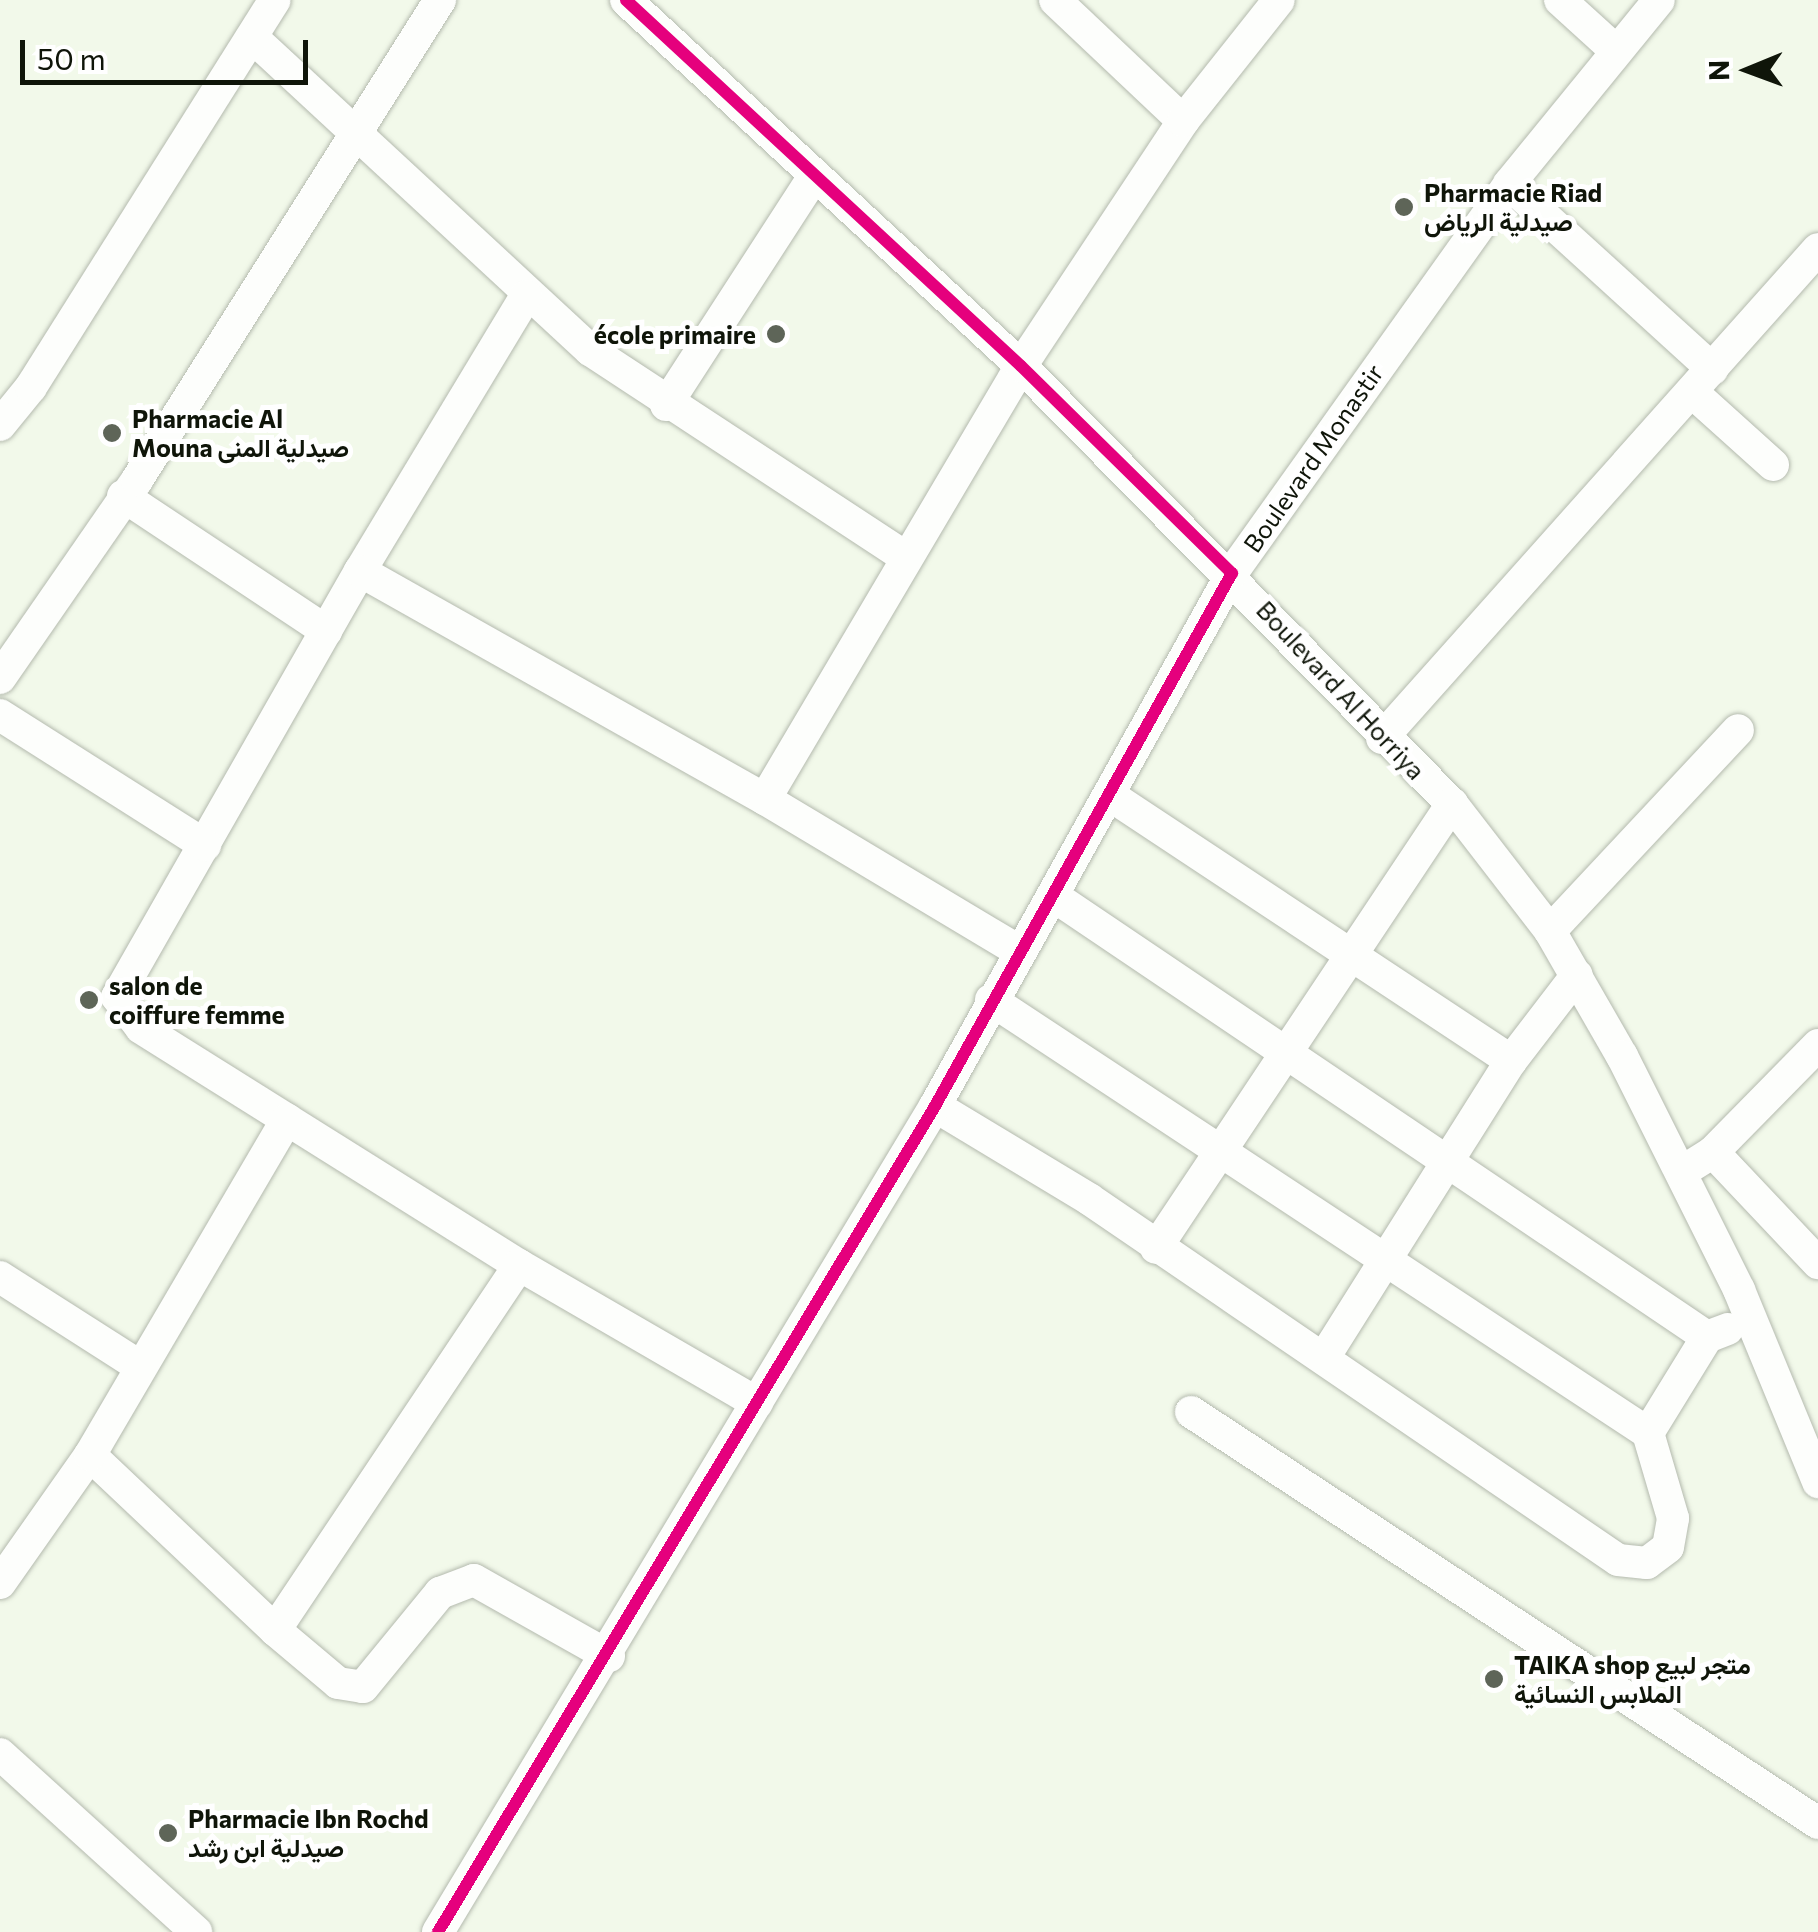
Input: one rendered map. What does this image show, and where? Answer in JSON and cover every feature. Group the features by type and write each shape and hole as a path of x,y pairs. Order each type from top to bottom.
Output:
{"street":[{"path":"0,425 275,0"},
{"path":"0,678 123,496 440,0"},
{"path":"1055,0 1184,121"},
{"path":"766,799 905,557 1021,366 1184,121 1279,0"},
{"path":"1560,0 1614,49"},
{"name":"Boulevard Monastir","path":"438,1932 609,1656 935,1106 1019,951 1055,897 1232,573 1509,184 1614,49 1659,0"},
{"name":"Boulevard Al Horriya","path":"637,3 1021,366 1232,573 1382,738 1452,804 1550,931 1578,975 1683,1171 1818,1482"},
{"path":"252,37 353,137 526,296 666,405 905,557"},
{"path":"666,405 816,175"},
{"path":"1509,184 1702,380 1773,465"},
{"path":"1382,738 1818,248"},
{"path":"526,296 360,571 118,997 141,1028 519,1265 758,1403"},
{"path":"123,496 326,631"},
{"path":"360,571 766,799 1019,951"},
{"path":"0,716 205,846"},
{"path":"1550,931 1738,730"},
{"path":"1110,796 1354,953 1511,1062"},
{"path":"1156,1248 1452,804"},
{"path":"1055,897 1451,1160 1707,1337"},
{"path":"1325,1356 1511,1062 1578,975"},
{"path":"935,1106 1027,1159 1629,1564 1656,1558 1674,1532 1648,1433 1223,1149 991,1000"},
{"path":"1683,1171 1713,1152 1818,1045"},
{"path":"0,1582 90,1455 288,1119"},
{"path":"1713,1152 1818,1263"},
{"path":"275,1630 519,1265"},
{"path":"0,1277 140,1366"},
{"path":"1648,1433 1707,1337 1750,1321"},
{"path":"1190,1412 1818,1823"},
{"path":"90,1455 275,1630 338,1683 363,1687 440,1593 474,1580 609,1656"},
{"path":"0,1754 196,1932"}],"transit line":[{"path":"626,0 1021,366 1232,573"},
{"path":"438,1932 935,1106 1232,573"}],"place":[{"name":"Pharmacie Riad صيدلية الرياض","path":"1404,207"},
{"name":"école primaire","path":"776,334"},
{"name":"Pharmacie Al Mouna صيدلية المنى","path":"112,433"},
{"name":"salon de coiffure femme","path":"89,1000"},
{"name":"TAIKA shop متجر لبيع الملابس النسائية","path":"1494,1679"},
{"name":"Pharmacie Ibn Rochd صيدلية ابن رشد","path":"168,1833"}]}
